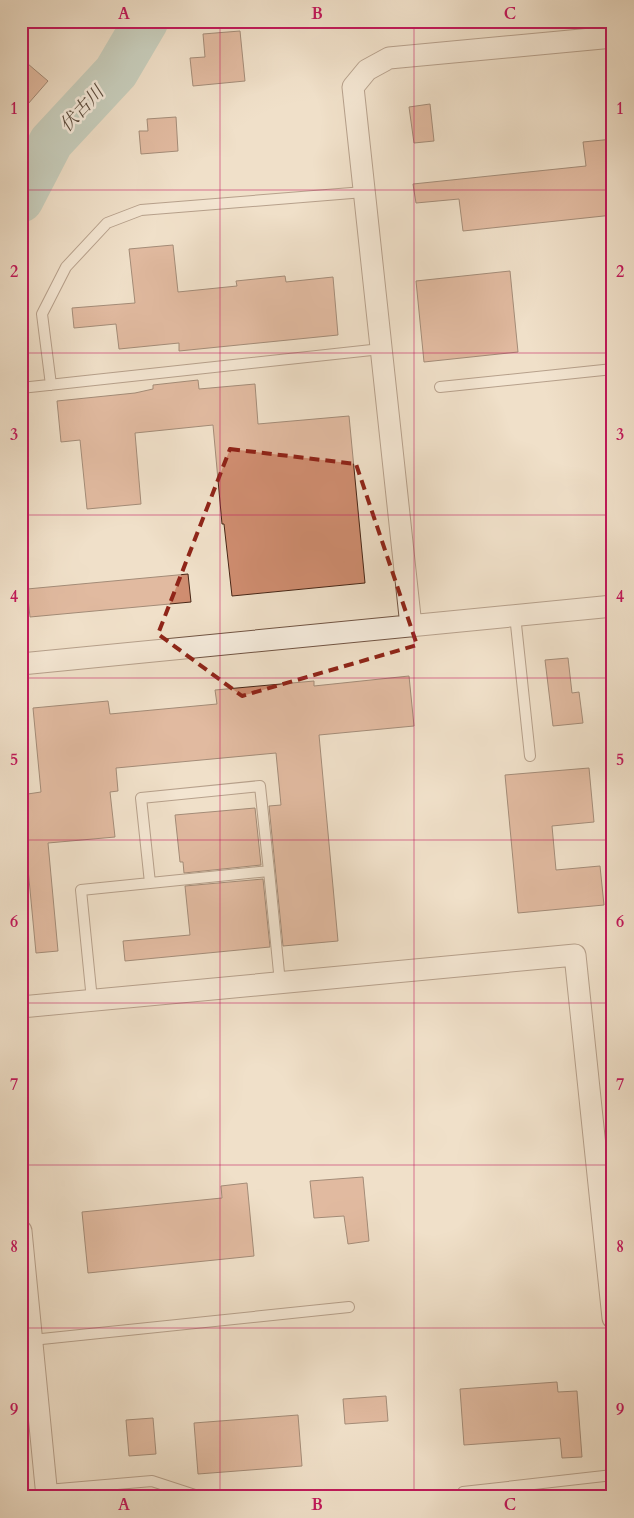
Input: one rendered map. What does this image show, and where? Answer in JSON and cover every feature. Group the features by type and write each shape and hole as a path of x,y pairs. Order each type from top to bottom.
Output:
{"street":[{"path":"412,626 353,87 367,70 389,58 613,37"},
{"path":"21,664 613,606"},
{"path":"21,1007 575,955 613,1318"},
{"path":"21,1230 47,1493"}],"lane":[{"path":"50,385 42,314 66,267 106,224 140,210 364,192"},
{"path":"21,388 382,349"},
{"path":"440,387 613,369"},
{"path":"515,615 530,756"},
{"path":"150,883 142,798 260,786 280,983"},
{"path":"92,1000 81,890 269,871"},
{"path":"32,1340 349,1307"},
{"path":"464,1497 463,1492 613,1475"},
{"path":"47,1493 152,1481 201,1497"}],"highlighted area":[{"path":"230,449 356,464 417,645 242,696 158,634"}],"green space":[{"path":"21,1425 29,1497 21,1497"}],"building":[{"path":"240,31 245,81 193,86 190,58 205,57 203,34"},
{"path":"21,58 48,81 21,112"},
{"path":"430,104 434,141 414,143 409,107"},
{"path":"176,117 178,151 141,154 139,131 148,131 147,119"},
{"path":"613,139 613,215 463,231 459,199 416,203 413,184 586,166 583,142"},
{"path":"173,245 178,292 237,286 236,281 285,276 286,282 333,277 338,335 179,351 179,343 119,349 116,324 74,328 72,308 135,303 129,249"},
{"path":"510,271 518,352 424,362 416,281"},
{"path":"198,380 199,389 255,384 258,424 349,416 365,583 232,596 224,524 222,524 213,425 135,433 141,504 87,509 80,440 61,442 57,401 135,393 153,389 153,385"},
{"path":"188,574 191,602 30,617 27,589"},
{"path":"568,658 572,693 579,692 583,723 553,726 545,660"},
{"path":"409,676 414,726 319,735 338,941 283,946 269,806 281,805 276,753 116,768 118,791 110,792 115,837 48,843 58,951 36,953 21,795 41,792 33,708 108,701 110,714 217,704 215,690 314,681 314,686"},
{"path":"589,768 594,822 552,826 556,870 600,866 604,905 518,913 505,775"},
{"path":"255,808 261,865 184,873 183,862 180,862 175,815"},
{"path":"263,879 270,947 125,961 123,941 190,935 185,886"},
{"path":"363,1177 369,1241 348,1244 344,1216 314,1218 310,1181"},
{"path":"247,1183 254,1256 88,1273 82,1212 222,1198 221,1186"},
{"path":"557,1382 558,1392 577,1391 582,1457 562,1458 560,1438 464,1445 460,1389"},
{"path":"386,1396 388,1421 345,1424 343,1399"},
{"path":"298,1415 302,1466 198,1474 194,1423"},
{"path":"153,1418 156,1454 129,1456 126,1420"}],"waterway":[{"name":"伏古川","path":"21,200 51,142 116,72 146,21"}]}
